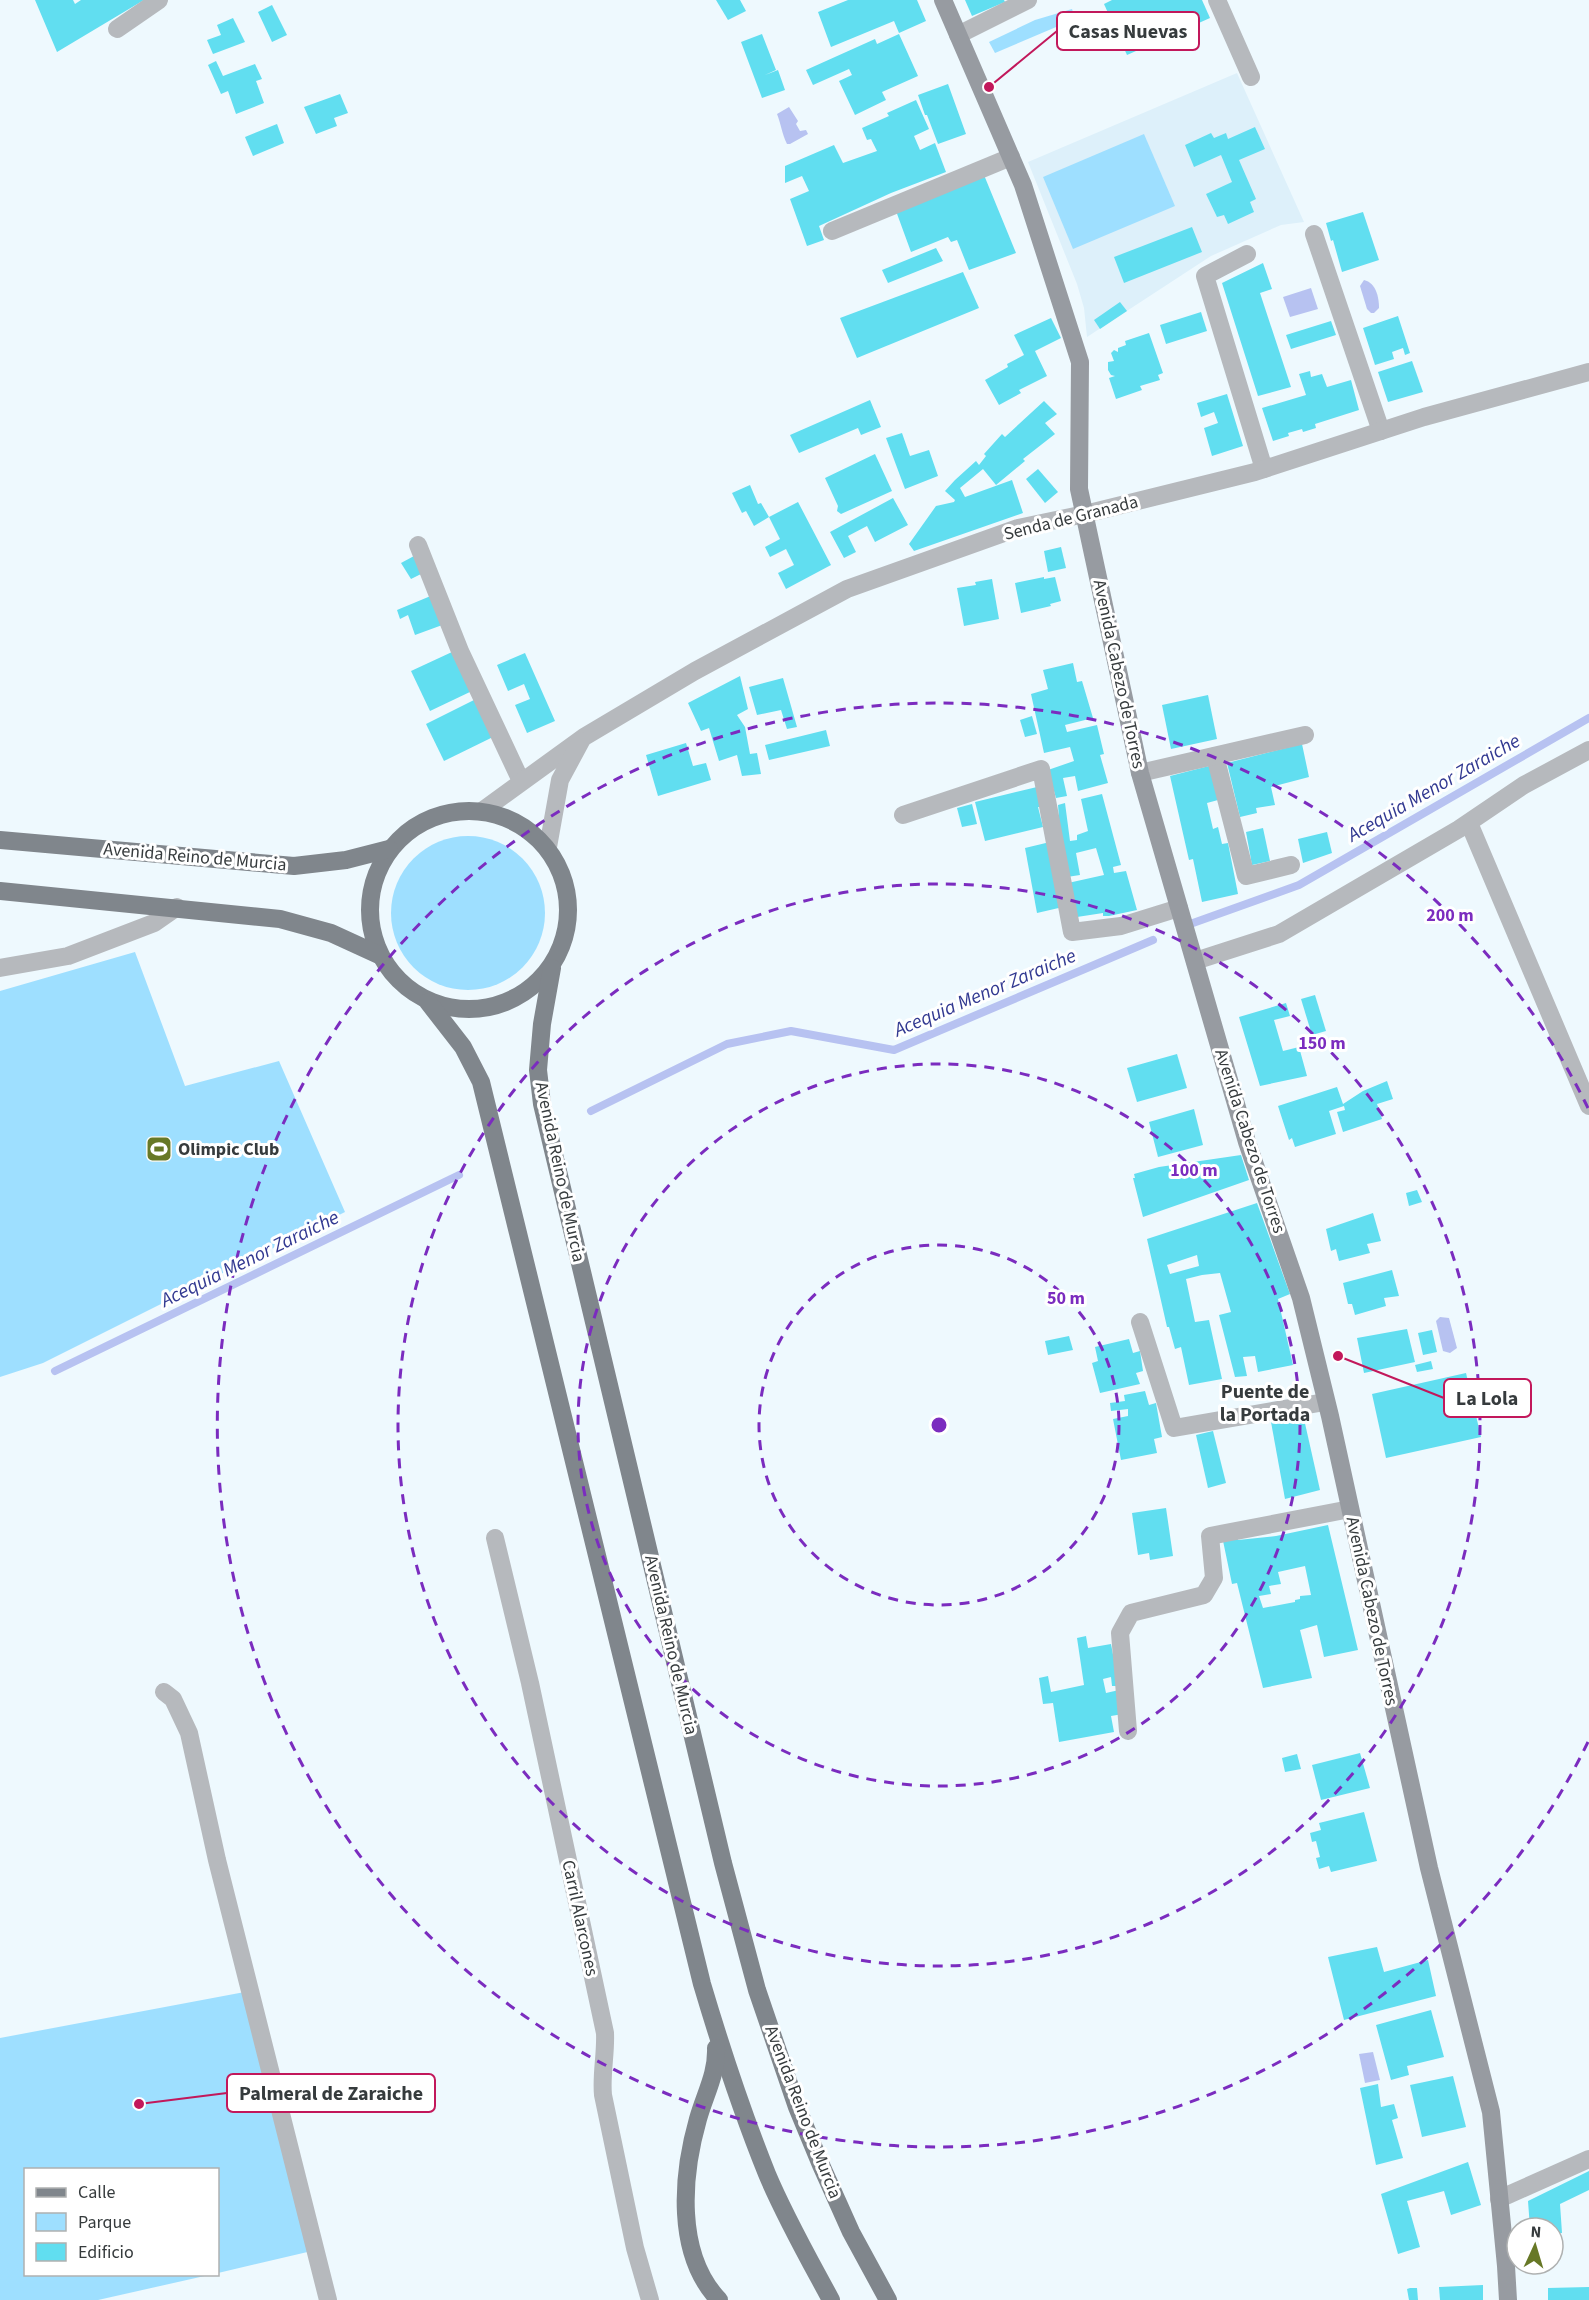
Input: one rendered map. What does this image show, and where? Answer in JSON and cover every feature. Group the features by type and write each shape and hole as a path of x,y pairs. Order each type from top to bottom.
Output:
{"main road":[{"path":"428,1002 461,1010 496,1007 527,992 552,968 560,954 569,919 566,883 548,848 519,823 482,811 447,812 415,826 389,849 372,883 369,920 379,955 400,983 428,1002 463,1047 481,1082 702,1984 731,2078 768,2175 794,2231 831,2300"},
{"name":"Avenida Reino de Murcia","path":"0,840 294,866 346,860 389,849"},
{"path":"0,891 280,919 331,933 379,955"},
{"name":"Avenida Reino de Murcia","path":"552,968 542,1024 539,1058 542,1104 723,1863 758,1990 797,2107 851,2232 888,2300"},
{"path":"715,2028 715,2070 690,2149 685,2180 685,2203 693,2252 701,2273 719,2300"},
{"path":"871,2268 880,2300"}],"street":[{"path":"117,29 159,0"},
{"name":"Avenida Cabezo de Torres","path":"943,0 1023,185 1080,362 1079,478 1084,514 1140,773 1247,1142 1301,1298 1429,1868 1491,2112 1508,2300"},
{"path":"958,35 1028,0"},
{"path":"1217,0 1251,77"},
{"path":"832,231 1011,157"},
{"path":"1314,234 1381,431"},
{"path":"1247,254 1204,276 1264,469"},
{"name":"Senda de Granada","path":"482,811 584,737 695,671 847,589 1018,528 1264,469 1424,417 1589,372"},
{"path":"418,545 460,651 521,781"},
{"path":"1140,773 1305,735"},
{"path":"548,848 560,780 584,737"},
{"path":"1195,961 1279,934 1469,823 1524,785 1589,750"},
{"path":"1215,756 1246,876 1291,865"},
{"path":"903,814 1041,769 1072,932 1121,926 1179,909"},
{"path":"1469,823 1589,1106"},
{"path":"0,968 68,956 154,923 177,908"},
{"path":"1140,1322 1174,1428 1326,1402"},
{"path":"1128,1731 1120,1633 1131,1613 1204,1595 1214,1578 1210,1536 1350,1509"},
{"name":"Carril Alarcones","path":"495,1538 532,1695 605,2033 606,2049 601,2079 603,2095 635,2248 650,2300"},
{"path":"164,1692 173,1699 189,1733 217,1860 328,2300"},
{"path":"1499,2199 1589,2159"}],"shaded area":[{"path":"1237,73 1304,222 1281,225 1211,256 1087,337 1084,308 1077,284 1028,162"},
{"path":"789,107 798,121 796,124 800,131 806,130 808,134 787,144 777,114"},
{"path":"1364,280 1374,287 1377,295 1379,308 1374,313 1367,309 1360,286"},
{"path":"1311,288 1318,309 1290,317 1283,297"},
{"path":"1440,1317 1449,1318 1457,1348 1450,1353 1443,1351 1436,1321"},
{"path":"1373,2052 1380,2080 1365,2083 1359,2054"}],"green space":[{"path":"1072,9 1075,19 995,53 989,42 1035,20"},
{"path":"1144,134 1175,206 1073,249 1043,177"},
{"path":"468,836 497,842 511,849 522,859 532,870 539,884 545,913 539,942 532,956 522,967 511,977 497,984 468,990 439,984 425,977 414,967 404,956 397,942 391,913 397,884 404,870 414,859 425,849 439,842"},
{"name":"Olimpic Club","path":"135,952 185,1086 279,1061 345,1212 43,1363 0,1377 0,991"},
{"path":"250,1991 316,2250 219,2273 219,2168 24,2168 24,2276 205,2276 98,2300 0,2300 0,2038"}],"building":[{"path":"35,0 73,0 75,4 81,0 144,0 57,52"},
{"path":"716,0 740,0 746,11 728,20"},
{"path":"848,0 917,0 926,21 899,33 894,21 831,47 818,12"},
{"path":"965,0 1004,0 1005,2 972,16"},
{"path":"1112,0 1202,0 1210,18 1127,55 1104,4"},
{"path":"272,5 287,35 272,42 258,12"},
{"path":"233,18 245,42 213,54 207,40 221,35 217,25"},
{"path":"762,34 776,70 765,75 778,70 785,90 762,98 741,42"},
{"path":"899,34 918,76 882,92 886,100 855,115 839,81 852,75 849,69 813,85 806,70 875,39 877,44"},
{"path":"216,61 223,76 255,64 262,79 256,81 264,103 236,114 228,91 221,94 208,65"},
{"path":"948,84 966,134 938,144 918,95"},
{"path":"340,94 348,113 334,118 337,126 316,134 304,107"},
{"path":"916,100 929,129 914,136 920,150 935,143 946,172 891,193 819,226 824,240 807,246 790,199 809,191 802,176 785,183 785,166 834,145 843,163 877,151 871,139 867,140 862,128 889,116 887,113"},
{"path":"277,124 284,143 253,156 245,137"},
{"path":"1255,127 1265,149 1239,160 1256,199 1250,202 1254,212 1228,224 1224,215 1217,217 1206,194 1232,182 1221,155 1194,167 1185,145 1211,133 1214,138 1226,133 1228,139"},
{"path":"984,175 1016,253 969,270 957,240 951,242 948,237 911,252 896,211"},
{"path":"1363,212 1379,260 1342,272 1326,223"},
{"path":"1192,227 1202,252 1124,283 1114,257"},
{"path":"936,248 943,261 888,283 882,270"},
{"path":"1263,263 1272,289 1260,293 1291,387 1258,396 1222,283"},
{"path":"963,272 979,308 857,358 840,318"},
{"path":"1120,302 1127,311 1100,329 1094,320"},
{"path":"1201,312 1207,331 1166,344 1160,325"},
{"path":"1398,316 1410,353 1405,355 1403,348 1392,352 1394,359 1375,365 1363,328"},
{"path":"1051,318 1061,338 1035,351 1047,376 1019,390 1021,393 999,405 985,380 1024,355 1014,335"},
{"path":"1331,321 1336,335 1291,349 1286,335"},
{"path":"1149,333 1163,373 1158,375 1160,380 1140,386 1142,390 1116,399 1109,378 1115,376 1111,375 1108,370 1108,362 1114,361 1111,353 1114,350 1118,352 1118,348 1126,345 1125,341"},
{"path":"1412,361 1423,392 1388,402 1378,372"},
{"path":"1310,371 1311,377 1322,374 1327,387 1351,380 1359,410 1315,424 1316,428 1288,433 1289,436 1273,441 1262,408 1306,395 1299,374"},
{"path":"1227,394 1243,446 1212,456 1204,428 1218,423 1214,412 1201,417 1197,403"},
{"path":"870,400 881,427 861,435 858,428 799,453 790,435"},
{"path":"1044,401 1057,414 1045,423 1055,434 1023,459 1025,461 996,485 983,469 960,488 965,497 1012,480 1023,513 914,551 909,544 936,506 954,502 955,500 945,491 976,461 979,465 986,456 984,454 1002,434 1005,437"},
{"path":"902,433 910,456 929,450 938,476 905,489 886,438"},
{"path":"875,454 892,491 841,514 837,511 838,506 825,478"},
{"path":"1038,469 1058,492 1045,503 1026,479"},
{"path":"750,485 758,504 761,503 769,517 754,526 746,511 742,513 732,493"},
{"path":"893,498 908,525 875,542 867,526 848,536 856,552 844,558 830,532"},
{"path":"798,502 831,565 786,589 778,573 794,565 786,549 770,557 765,547 780,539 769,517"},
{"path":"1061,547 1066,568 1048,572 1044,551"},
{"path":"414,556 423,573 411,579 401,563"},
{"path":"1044,577 1044,579 1055,577 1061,601 1050,604 1051,606 1021,613 1015,583"},
{"path":"992,579 999,619 964,626 957,588 976,585 975,582"},
{"path":"433,595 445,624 415,635 408,615 400,619 397,610"},
{"path":"452,652 472,691 430,711 411,671"},
{"path":"525,653 555,721 527,733 515,705 530,699 524,684 508,691 497,665"},
{"path":"1073,663 1077,682 1082,681 1093,718 1065,725 1067,732 1097,725 1104,754 1100,755 1108,783 1078,791 1075,776 1063,778 1067,796 1056,798 1048,770 1074,761 1070,747 1044,753 1031,694 1048,689 1043,670"},
{"path":"740,676 748,709 737,715 745,727 750,754 757,753 761,774 742,776 737,755 719,761 709,728 701,731 688,703"},
{"path":"783,678 797,727 787,729 781,710 757,715 749,687"},
{"path":"1208,695 1217,739 1171,749 1162,705"},
{"path":"476,699 493,737 444,761 426,724"},
{"path":"1032,716 1037,734 1025,737 1020,720"},
{"path":"826,730 830,746 769,760 765,745"},
{"path":"686,743 693,766 706,763 711,780 658,796 646,755"},
{"path":"1302,744 1309,777 1271,787 1275,805 1256,808 1257,813 1240,817 1227,763"},
{"path":"1209,766 1218,800 1207,803 1213,829 1218,827 1222,844 1228,843 1238,894 1202,902 1193,859 1189,860 1170,776"},
{"path":"1037,787 1042,807 1038,807 1043,827 985,841 975,802"},
{"path":"1102,794 1121,865 1113,867 1114,873 1126,871 1137,910 1109,916 1103,916 1103,913 1077,917 1068,883 1104,875 1096,848 1076,853 1080,875 1067,877 1061,844 1058,805 1065,803 1070,841 1077,840 1077,835 1088,831 1081,799"},
{"path":"972,804 977,824 962,827 957,808"},
{"path":"1263,828 1270,861 1252,865 1246,832"},
{"path":"1327,832 1332,853 1303,863 1298,839"},
{"path":"1050,842 1063,907 1037,913 1025,848"},
{"path":"1315,995 1326,1031 1312,1035 1301,999"},
{"path":"1286,1003 1290,1016 1274,1020 1283,1051 1299,1047 1307,1076 1260,1086 1239,1017"},
{"path":"1177,1054 1187,1088 1137,1102 1127,1068"},
{"path":"1387,1081 1393,1099 1377,1104 1382,1119 1343,1132 1337,1112 1345,1110 1344,1106 1329,1111 1336,1134 1295,1147 1292,1138 1289,1140 1278,1106 1337,1087 1343,1104 1363,1091"},
{"path":"1194,1109 1203,1145 1158,1157 1149,1122"},
{"path":"1241,1155 1249,1180 1143,1217 1134,1174 1159,1167"},
{"path":"1417,1190 1422,1202 1409,1206 1406,1193"},
{"path":"1257,1203 1290,1294 1278,1299 1293,1365 1258,1372 1255,1356 1243,1357 1247,1376 1235,1377 1219,1315 1231,1312 1220,1273 1202,1275 1186,1279 1195,1322 1209,1320 1222,1379 1189,1385 1181,1347 1175,1349 1169,1327 1167,1327 1147,1239","holes":["1197,1255 1199,1266 1170,1274 1167,1265"]},
{"path":"1373,1213 1381,1241 1367,1244 1370,1253 1339,1261 1336,1249 1331,1251 1326,1229"},
{"path":"1392,1270 1399,1296 1384,1298 1386,1306 1355,1315 1352,1304 1348,1304 1343,1283"},
{"path":"1407,1329 1415,1362 1364,1373 1357,1338"},
{"path":"1432,1330 1437,1352 1423,1355 1418,1333"},
{"path":"1069,1336 1073,1350 1048,1355 1045,1341"},
{"path":"1129,1339 1133,1353 1140,1351 1143,1371 1136,1373 1140,1384 1100,1393 1092,1363 1098,1361 1095,1347"},
{"path":"1431,1361 1433,1369 1417,1372 1415,1365"},
{"path":"1466,1373 1481,1437 1386,1458 1372,1394"},
{"path":"1145,1391 1149,1405 1156,1403 1162,1437 1154,1439 1157,1453 1121,1460 1113,1419 1128,1416 1128,1409 1111,1411 1110,1403 1125,1401 1124,1395"},
{"path":"1304,1419 1320,1490 1285,1499 1271,1422"},
{"path":"1213,1431 1226,1483 1208,1488 1196,1435"},
{"path":"1166,1508 1173,1556 1150,1560 1149,1553 1138,1555 1132,1513"},
{"path":"1328,1525 1358,1650 1324,1657 1317,1625 1300,1630 1312,1678 1263,1688 1237,1583 1232,1584 1222,1536 1236,1534 1238,1540 1276,1536","holes":["1305,1566 1311,1595 1300,1596 1300,1599 1295,1602 1263,1608 1259,1596 1271,1594 1269,1586 1281,1584 1278,1572"]},
{"path":"1086,1636 1088,1648 1111,1644 1119,1686 1112,1686 1111,1677 1103,1679 1106,1693 1119,1690 1123,1714 1111,1716 1114,1732 1059,1742 1053,1703 1043,1704 1039,1678 1048,1676 1051,1692 1084,1685 1077,1638"},
{"path":"1360,1753 1370,1788 1321,1800 1312,1765"},
{"path":"1297,1754 1301,1769 1285,1772 1282,1758"},
{"path":"1364,1812 1377,1861 1331,1872 1329,1866 1319,1869 1316,1858 1320,1857 1316,1841 1312,1842 1310,1833 1321,1830 1319,1823"},
{"path":"1377,1947 1384,1972 1428,1960 1436,1996 1344,2020 1328,1957"},
{"path":"1431,2010 1444,2057 1407,2066 1409,2075 1391,2080 1376,2025"},
{"path":"1453,2076 1466,2127 1422,2137 1410,2085"},
{"path":"1378,2084 1381,2107 1394,2104 1398,2118 1392,2120 1403,2158 1376,2165 1360,2088"},
{"path":"1468,2162 1481,2205 1451,2215 1444,2191 1407,2201 1420,2247 1398,2254 1381,2194"},
{"path":"1589,2171 1589,2190 1560,2204 1561,2216 1529,2216 1528,2201"},
{"path":"1483,2285 1483,2300 1440,2300 1439,2287"},
{"path":"1589,2287 1589,2300 1548,2300 1548,2288"},
{"path":"1417,2288 1418,2300 1409,2300 1407,2289"}],"waterway":[{"name":"Acequia Menor Zaraiche","path":"1193,923 1299,885 1589,718"},
{"name":"Acequia Menor Zaraiche","path":"591,1111 727,1044 791,1031 894,1050 1153,940"},
{"name":"Acequia Menor Zaraiche","path":"55,1371 459,1175"}],"place":[{"name":"Casas Nuevas","path":"989,87"},
{"name":"Olimpic Club","path":"159,1149"},
{"name":"La Lola","path":"1338,1356"},
{"name":"Palmeral de Zaraiche","path":"139,2104"}],"district":[{"name":"Puente de la Portada","path":"1265,1404"}]}
